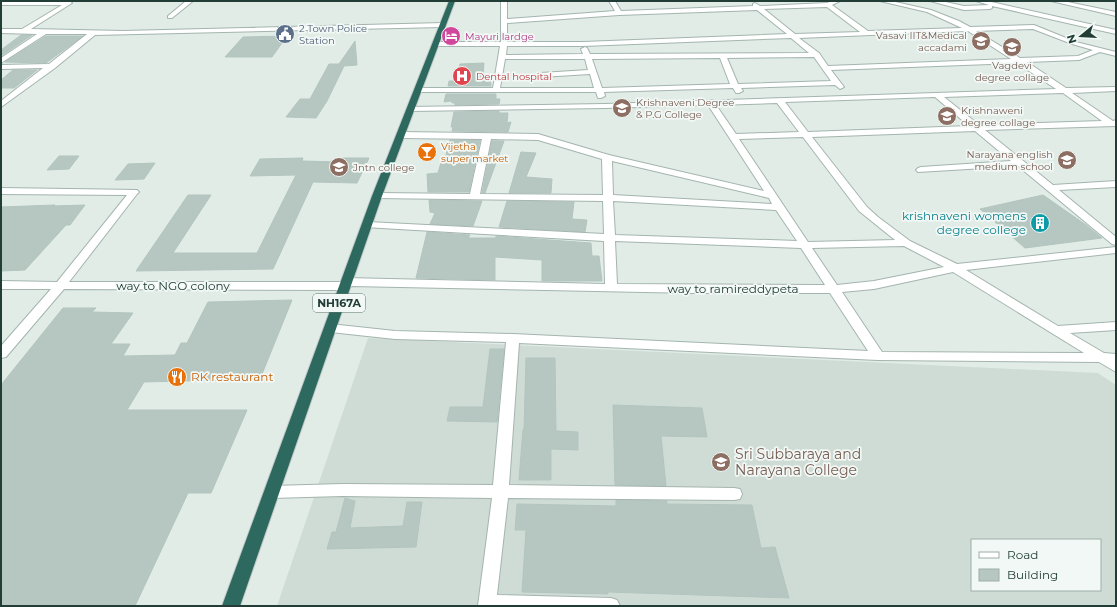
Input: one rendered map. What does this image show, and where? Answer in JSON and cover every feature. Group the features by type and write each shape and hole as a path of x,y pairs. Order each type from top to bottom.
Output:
{"highway":[{"name":"NH167A","path":"231,606 378,196 452,1"}],"street":[{"path":"170,17 190,1"},
{"path":"496,90 504,45 504,1"},
{"path":"612,1 619,13"},
{"path":"751,1 816,55 850,99"},
{"path":"504,21 619,13 828,5 837,1"},
{"path":"883,1 939,14 970,30 1066,91 1114,125"},
{"path":"933,1 964,8 997,6"},
{"path":"979,1 1116,32"},
{"path":"1054,1 1067,2 1116,14"},
{"path":"1,3 70,2"},
{"path":"24,31 70,2"},
{"path":"1034,27 1034,24 1042,16 1067,2"},
{"path":"828,5 868,34"},
{"path":"1,31 123,33 443,25"},
{"path":"435,44 583,44 1034,27 1099,50 1116,54"},
{"path":"1,61 44,32"},
{"path":"1,105 93,33"},
{"path":"583,44 605,106"},
{"path":"826,68 1079,58 1099,50"},
{"path":"541,66 588,56 816,55"},
{"path":"724,56 735,86 749,102"},
{"path":"502,57 541,66 593,72"},
{"path":"1,67 52,66"},
{"path":"541,66 546,98"},
{"path":"411,109 546,98 599,90 837,83"},
{"path":"419,90 496,90 605,106 1116,89"},
{"path":"937,96 1052,188 1116,242"},
{"path":"780,101 863,209 874,219 906,243 955,268 1116,367"},
{"path":"711,103 878,356"},
{"path":"733,137 978,128 1114,125"},
{"path":"401,135 538,137 608,156 772,196"},
{"path":"474,197 487,136"},
{"path":"608,156 611,287"},
{"path":"921,170 1020,163"},
{"path":"1052,188 1116,184"},
{"path":"1,191 134,192 60,286 1,354"},
{"path":"378,196 608,198 780,207"},
{"path":"368,225 610,238 804,245 906,243"},
{"name":"way to ramireddypeta","path":"346,284 694,289 833,288 874,285 955,268 1116,250"},
{"name":"way to NGO colony","path":"1,285 346,284"},
{"path":"1055,330 1116,326"},
{"path":"330,328 395,335 513,338 878,356 1116,358"},
{"path":"513,338 505,453 487,605 611,606"},
{"path":"272,492 342,490 734,494"}],"shaded area":[{"name":"Sri Subbaraya and Narayana College","path":"368,338 1098,373 1116,385 1116,606 277,606"}],"building":[{"path":"21,35 32,35 1,56 1,50"},
{"path":"46,36 83,36 46,63 5,62"},
{"path":"287,36 272,57 225,57 243,37"},
{"path":"355,41 357,65 344,66 327,101 316,118 286,117 300,99 310,99 329,64 339,64"},
{"path":"484,63 483,75 490,75 491,86 448,86 449,81 457,81 460,64"},
{"path":"13,70 37,70 14,88 1,88 1,80"},
{"path":"446,94 496,94 496,99 500,99 499,104 455,105 452,101 444,102"},
{"path":"499,111 499,113 508,113 507,123 511,122 508,132 452,131 453,127 451,127 454,112"},
{"path":"450,140 480,140 469,192 428,192 427,174 438,173 442,159 445,159"},
{"path":"492,141 504,141 485,193 482,193"},
{"path":"521,152 536,153 526,177 552,179 551,193 509,193"},
{"path":"59,156 79,156 69,169 47,170"},
{"path":"303,158 302,161 341,162 343,158 369,158 357,183 313,182 273,269 136,271 188,195 211,195 173,253 257,253 296,175 250,176 260,159"},
{"path":"155,163 144,179 115,180 128,164"},
{"name":"krishnaveni womens degree college","path":"1043,195 1102,238 1025,248 980,209"},
{"path":"429,200 482,201 473,226 430,224 435,213 430,212"},
{"path":"507,201 574,202 572,219 587,220 585,232 499,227"},
{"path":"55,205 53,206 85,205 70,225 66,225 25,270 1,271 1,207"},
{"path":"427,232 470,235 468,238 496,238 496,236 591,243 592,256 599,256 602,281 542,281 542,260 495,257 495,280 416,278"},
{"path":"292,300 260,379 144,382 127,410 247,410 211,493 188,493 135,606 1,606 1,385 63,308 96,308 92,312 133,313 111,344 130,344 123,356 175,355 181,343 187,343 208,302"},
{"path":"490,349 504,349 497,422 447,421 450,407 483,407"},
{"path":"526,358 555,358 556,431 578,432 578,450 551,449 551,480 519,480 524,429"},
{"path":"613,405 702,408 707,437 661,436 666,486 615,485"},
{"path":"345,498 355,501 350,528 403,526 407,502 422,502 416,547 327,549 332,532 336,532"},
{"path":"616,500 667,501 667,504 752,505 761,548 775,547 789,598 608,592 608,594 522,592 526,530 515,530 517,504 616,506"}],"place":[{"name":"2 Town Police Station","path":"285,34"},
{"name":"Mayuri lardge","path":"451,36"},
{"name":"Vasavi IIT&Medical accadami","path":"981,41"},
{"name":"Vagdevi degree collage","path":"1012,47"},
{"name":"Dental hospital","path":"462,76"},
{"name":"Krishnaveni Degree & P.G College","path":"622,108"},
{"name":"Krishnaweni degree collage","path":"947,116"},
{"name":"Vijetha super market","path":"427,152"},
{"name":"Narayana english medium school","path":"1067,160"},
{"name":"Jntn college","path":"339,167"},
{"name":"krishnaveni womens degree college","path":"1040,223"},
{"name":"RK restaurant","path":"177,377"},
{"name":"Sri Subbaraya and Narayana College","path":"721,462"}]}
